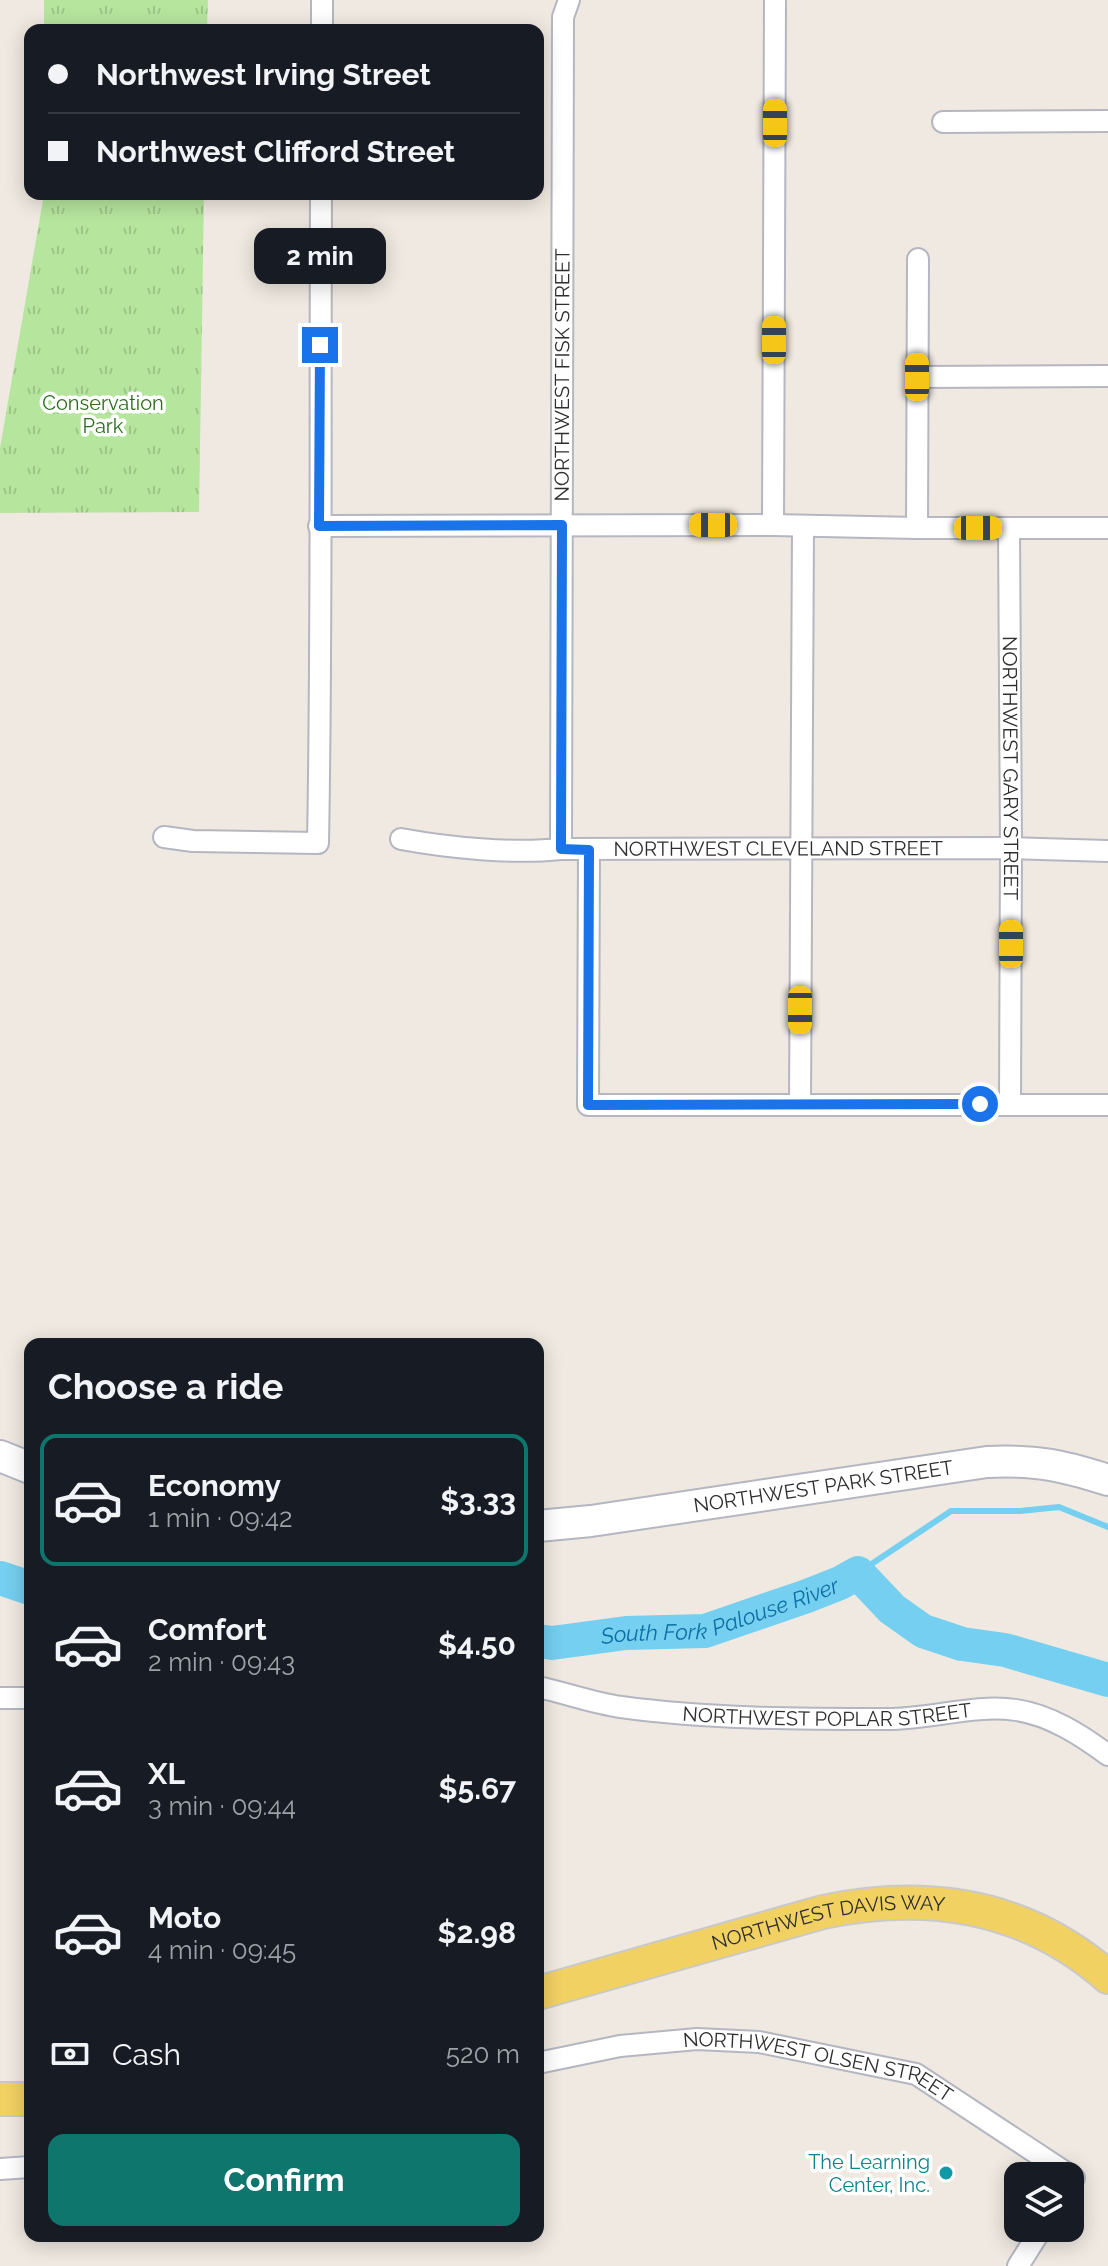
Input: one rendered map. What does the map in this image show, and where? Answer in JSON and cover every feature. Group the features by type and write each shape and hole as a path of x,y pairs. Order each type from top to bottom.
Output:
{"main road":[{"name":"NORTHWEST DAVIS WAY","path":"544,1991 823,1912 860,1904 896,1902 930,1903 996,1914 1049,1935 1085,1957 1108,1977"},
{"path":"0,2099 24,2099"}],"street":[{"path":"322,0 322,24"},
{"name":"NORTHWEST FISK STREET","path":"561,849 563,17 569,0"},
{"path":"773,525 775,0"},
{"path":"943,122 1108,121"},
{"path":"164,837 193,841 318,843 321,200"},
{"path":"917,528 918,259"},
{"path":"917,377 1108,376"},
{"path":"319,526 1108,528"},
{"path":"800,1105 803,526"},
{"name":"NORTHWEST GARY STREET","path":"1009,528 1010,1104"},
{"name":"NORTHWEST CLEVELAND STREET","path":"401,839 429,844 538,851 1011,848 1108,851"},
{"path":"589,850 588,1105 1108,1105"},
{"path":"0,1456 24,1466"},
{"name":"NORTHWEST PARK STREET","path":"544,1525 987,1462 1020,1460 1048,1463 1108,1480"},
{"name":"NORTHWEST POPLAR STREET","path":"544,1688 617,1706 658,1711 806,1719 909,1719 967,1711 1015,1710 1052,1719 1108,1755"},
{"path":"0,1698 24,1698"},
{"name":"NORTHWEST OLSEN STREET","path":"544,2062 620,2046 697,2039 759,2042 916,2074 1044,2162"},
{"path":"0,2169 24,2167"},
{"path":"1018,2266 1033,2242"}],"green space":[{"path":"44,0 208,0 207,24 44,24"},
{"name":"Conservation Park","path":"43,200 204,200 199,512 0,513 0,448"}],"waterway":[{"path":"858,1573 951,1511 1020,1511 1059,1507 1108,1527"},
{"name":"South Fork Palouse River","path":"544,1642 626,1633 705,1631 807,1596 858,1573 892,1609 923,1631 962,1644 1005,1650 1108,1680"},
{"name":"South Fork Palouse River","path":"0,1578 24,1586"}],"place":[{"name":"The Learning Center, Inc.","path":"946,2173"}],"route":[{"path":"320,345 319,526 562,525 561,849 589,850 588,1105 980,1104"}]}
